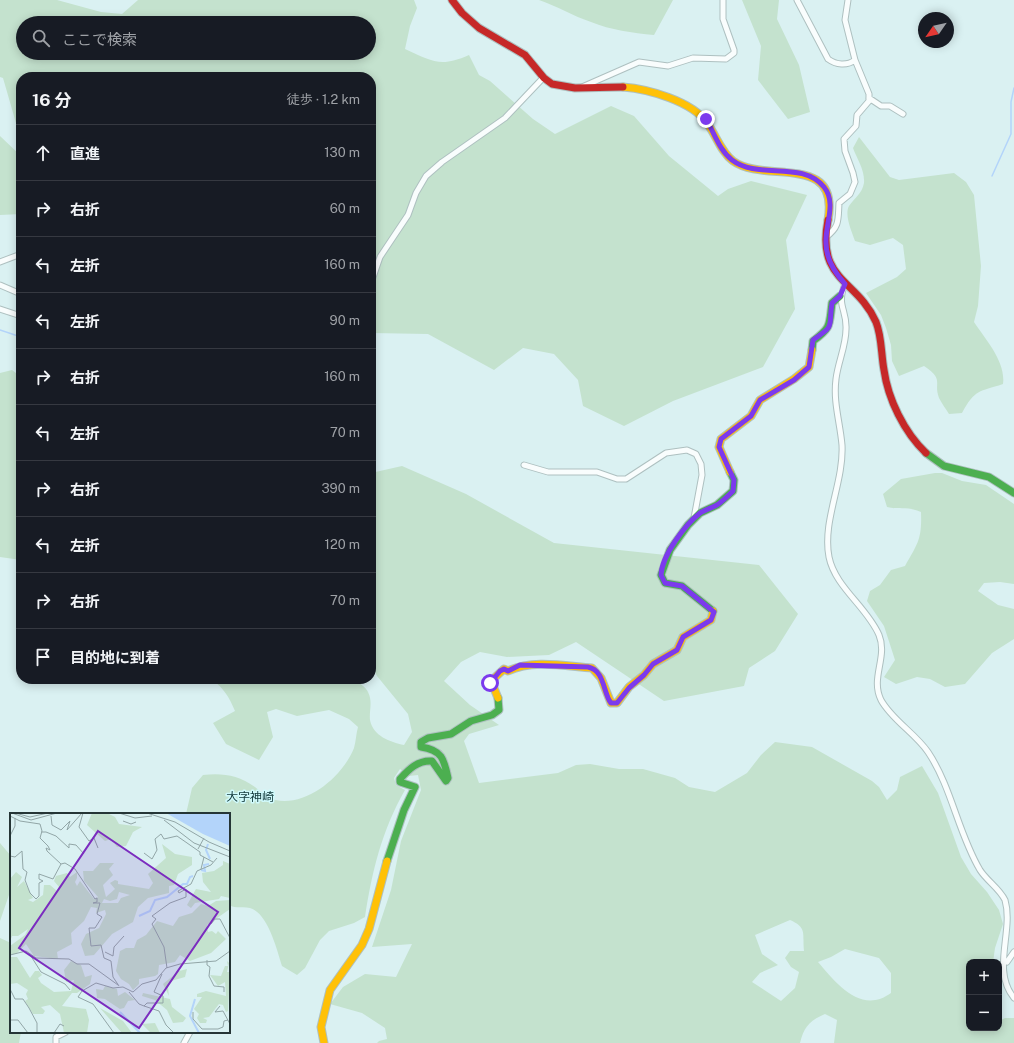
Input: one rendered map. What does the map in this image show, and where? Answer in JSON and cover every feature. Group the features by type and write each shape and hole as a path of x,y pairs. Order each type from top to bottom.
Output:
{"street":[{"path":"452,0 461,13 476,26 528,58 548,83 555,86 579,88 628,87 653,93 687,107 702,116 725,153 738,164 750,168 805,175 815,179 826,190 830,201 826,237 829,262 845,284 861,298 874,318 881,341 884,375 889,393 916,441 926,454 943,466 987,477 1014,493"},
{"path":"579,88 639,62 668,66 692,58 726,59 730,57 734,50 723,19 723,0"},
{"path":"797,0 828,60 841,64 852,63 855,60"},
{"path":"848,0 846,20 855,60 869,98 881,106 890,106 903,114"},
{"path":"376,269 380,257 408,215 416,193 426,176 442,162 505,118 543,78"},
{"path":"826,237 834,231 837,224 840,203 854,188 853,173 844,151 844,143 856,126 857,114 866,105 869,98"},
{"path":"0,262 16,256"},
{"path":"324,1043 321,1027 330,990 350,958 362,945 370,929 389,852 404,810 415,787 400,782 400,779 417,763 424,760 432,761 443,779 446,780 448,778 442,757 438,751 421,747 421,742 428,738 451,734 471,721 492,715 499,710 499,701 491,681 500,671 504,669 508,671 520,665 554,665 592,668 601,678 609,700 614,704 620,701 629,688 644,675 653,664 677,650 683,637 702,627 714,616 714,612 682,586 665,583 661,575 665,562 676,538 694,519 701,512 717,505 733,491 734,480 719,447 721,439 751,416 760,400 794,380 809,367 813,340 827,331 830,326 832,303 840,296 845,284"},
{"path":"0,285 16,292"},
{"path":"840,296 846,328 837,369 835,395 842,443 842,467 828,536 829,558 833,570 878,633 882,649 877,689 882,701 927,751 938,770 980,870 1005,900 1010,923 1006,963 1006,984 1014,998"},
{"path":"0,308 16,314"},
{"path":"524,465 548,472 597,472 617,479 626,479 666,453 687,450 696,454 701,464 702,474 694,519"},
{"path":"1006,963 1014,952"},
{"path":"56,1043 56,1037 64,1033"},
{"path":"184,1043 189,1033"}],"green space":[{"path":"0,0 57,0 101,12 122,14 138,0 414,0 417,8 410,26 405,49 429,60 443,62 459,59 469,55 479,75 490,81 533,119 555,134 611,106 634,116 669,156 718,196 728,189 751,181 807,195 786,240 795,309 763,367 673,401 624,426 583,406 578,380 554,354 523,348 494,370 428,334 376,333 376,72 16,72 16,123 3,78 0,77"},
{"path":"539,0 673,0 654,35 606,27 584,20"},
{"path":"742,0 779,0 777,19 799,65 810,112 788,119 758,80 761,46"},
{"path":"0,136 16,151 16,214 0,215"},
{"path":"859,137 890,177 899,180 954,173 966,182 974,195 981,266 978,306 974,322 998,359 1003,376 1003,384 978,392 974,395 962,413 949,414 937,393 936,378 924,366 899,376 892,361 891,345 881,315 866,293 897,277 906,269 903,245 893,238 870,245 855,241 852,233 847,214 849,206 862,190 864,183 862,169 853,148"},
{"path":"12,370 16,373 16,559 0,557 0,373"},
{"path":"402,466 466,494 554,543 759,565 798,614 775,651 749,668 744,686 664,701 576,642 549,655 507,657 480,652 461,662 444,681 470,705 499,725 469,734 464,741 479,783 558,773 576,765 590,764 619,769 643,769 675,778 689,787 715,792 747,773 761,755 775,742 812,747 872,781 879,787 887,800 897,790 900,777 922,766 938,793 961,857 971,874 987,892 999,910 1003,924 995,948 993,959 966,959 966,1031 1002,1031 1002,1020 1014,1018 1014,1043 834,1043 837,1020 825,1014 815,1019 808,1025 803,1033 800,1043 377,1043 387,1039 385,1028 362,1013 330,1004 343,987 365,974 396,977 412,944 372,947 391,890 401,841 421,790 418,775 409,776 400,769 394,778 396,785 405,790 390,820 379,851 365,917 354,923 329,931 320,940 305,968 297,975 282,966 271,933 262,917 250,908 230,905 230,813 186,813 192,788 203,775 217,774 236,777 249,783 275,800 287,801 299,799 311,794 333,779 349,759 354,748 358,727 349,719 329,710 297,716 276,709 267,712 273,737 259,760 226,744 213,723 235,711 226,693 217,684 360,684 368,692 371,703 370,720 372,726 378,734 388,740 404,745 412,732 408,714 376,674 376,472","holes":["790,920 800,926 803,932 804,951 790,951 785,958 791,967 799,972 795,988 781,1001 752,982 760,973 778,965 762,954 755,935","845,949 879,958 891,973 891,993 880,999 869,1000 850,994 841,987 818,962"]},
{"path":"942,473 962,481 986,485 1014,504 1014,584 1000,582 984,583 978,591 998,605 1014,609 1014,639 992,653 965,684 945,687 930,679 917,677 896,684 884,677 895,660 884,626 867,601 870,591 880,585 891,570 905,566 920,535 921,512 912,509 887,507 883,494 901,479"},
{"path":"0,843 10,855 10,892 0,921"},
{"path":"0,938 10,943 10,1033 21,1033 19,1043 0,1043"}],"waterway":[{"path":"992,176 1011,134 1011,102 1014,88"},
{"path":"0,330 16,335"}],"traffic: fast":[{"path":"812,350 813,341 827,329 832,303 840,296"},
{"path":"926,453 944,466 989,477 1014,493"},
{"path":"713,611 682,586 665,583 661,575 670,550 688,525 700,513 717,505 733,491 734,480 730,472"},
{"path":"387,861 404,810 415,787 400,782 400,779 414,766 427,761 432,761 446,781 448,778 441,756 434,750 421,747 421,742 428,738 451,734 471,721 492,715 499,710 498,698"}],"traffic: slow":[{"path":"623,87 657,93 691,108 707,123 722,148 733,161 747,167 797,174 812,178 823,185 829,199 828,220"},
{"path":"730,472 719,447 721,439 751,416 760,400 794,379 809,367 812,350"},
{"path":"498,698 491,681 504,669 508,671 528,665 549,664 592,668 601,678 611,703 617,703 629,687 644,675 653,664 677,650 683,637 711,620 713,611"},
{"path":"324,1043 321,1027 330,990 362,945 369,929 387,861"}],"traffic: jam":[{"path":"452,0 462,13 479,28 525,55 544,78 552,84 575,88 623,87"},
{"path":"828,220 826,240 828,256 833,268 840,278 859,296 876,322 886,381 893,403 904,425 918,445 926,453"}],"district":[{"name":"大字神崎","path":"250,797"}],"route":[{"path":"490,683 500,671 504,669 508,671 520,665 588,667 596,670 601,678 609,700 614,704 620,701 629,688 650,670 653,664 677,650 683,637 689,632 702,627 711,620 714,616 714,612 695,596 682,586 667,585 662,580 661,572 665,562 676,538 694,519 701,512 717,505 733,491 734,480 719,447 721,439 751,416 760,400 794,380 809,367 813,340 823,335 830,326 832,303 840,296 845,284 829,262 826,245 826,230 830,211 830,197 824,186 809,176 744,167 738,164 729,158 725,153 706,119"}]}
